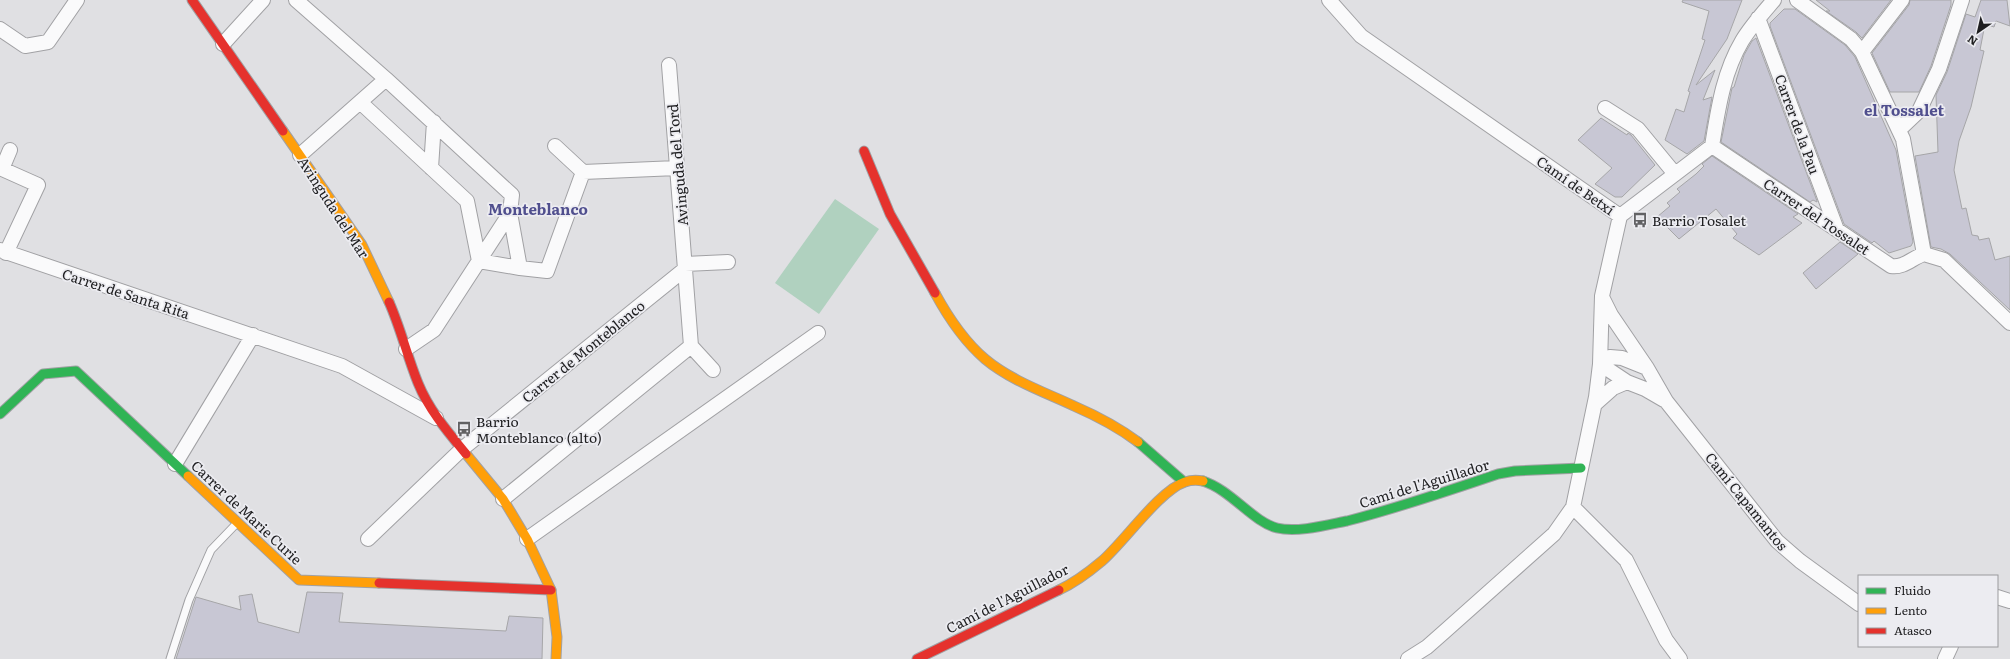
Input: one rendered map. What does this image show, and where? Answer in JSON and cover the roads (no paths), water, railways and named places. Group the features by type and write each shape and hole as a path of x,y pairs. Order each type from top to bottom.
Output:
{"street":[{"path":"0,29 25,46 48,42 77,0"},
{"name":"Avinguda del Mar","path":"192,0 362,245 400,327 418,383 436,418 503,499 527,539 551,590 557,637 556,659"},
{"path":"223,44 264,0"},
{"path":"296,0 434,122 512,194 510,213 520,268"},
{"name":"Camí de Betxí","path":"1329,0 1361,36 1620,216 1602,296 1600,364 1595,404 1573,507"},
{"path":"1620,216 1712,146 1722,88 1728,70 1742,39 1774,0"},
{"path":"1797,0 1851,39 1862,52 1899,130 1905,150 1924,254 1944,260 2010,323"},
{"path":"1862,52 1902,0"},
{"path":"1899,130 1919,111 1939,69 1962,0"},
{"name":"Carrer de la Pau","path":"1758,18 1838,230"},
{"name":"Avinguda del Tord","path":"669,65 691,346"},
{"path":"300,155 386,79"},
{"path":"360,102 467,201 479,261"},
{"path":"1605,108 1638,129 1675,174"},
{"path":"431,168 434,122"},
{"path":"555,146 584,172 677,168"},
{"name":"Carrer del Tossalet","path":"1712,146 1891,266 1904,266 1915,257 1924,254"},
{"path":"3,252 38,185 2,169 10,150"},
{"path":"864,151 889,215 952,322 977,352 995,367 1015,379 1121,430 1144,446 1184,482"},
{"path":"479,261 547,271 584,172"},
{"path":"406,349 434,330 510,213"},
{"name":"Carrer de Santa Rita","path":"3,252 342,366 436,418"},
{"path":"685,266 728,262"},
{"name":"Carrer de Monteblanco","path":"462,449 685,266"},
{"name":"Camí Capamantos","path":"1602,296 1611,315 1647,368 1666,401 1786,550 1858,603"},
{"path":"527,539 818,333"},
{"path":"175,464 253,335"},
{"path":"503,499 691,346 713,370"},
{"path":"1600,364 1610,357 1622,358 1647,368"},
{"name":"Camí Capamantos","path":"1600,364 1627,382 1645,389 1666,401"},
{"name":"Carrer de Marie Curie","path":"0,414 43,374 76,371 299,580 551,590"},
{"path":"1595,404 1613,388 1627,382"},
{"path":"368,539 462,449"},
{"name":"Camí de l'Aguillador","path":"917,659 1070,585 1102,561 1168,492 1184,482 1193,480 1204,481 1219,487 1266,523 1278,528 1315,528 1391,510 1498,474 1515,471 1581,468"},
{"path":"1408,659 1427,647 1554,534 1573,507 1626,560 1662,633 1680,659"},
{"path":"1998,597 2010,601"}],"lane":[{"path":"170,659 189,600 211,550 237,523"}],"place":[{"name":"Barrio Tosalet","path":"1640,220"},
{"name":"Barrio Monteblanco (alto)","path":"464,429"}],"district":[{"name":"el Tossalet","path":"1904,109"},
{"name":"Monteblanco","path":"538,208"}]}
